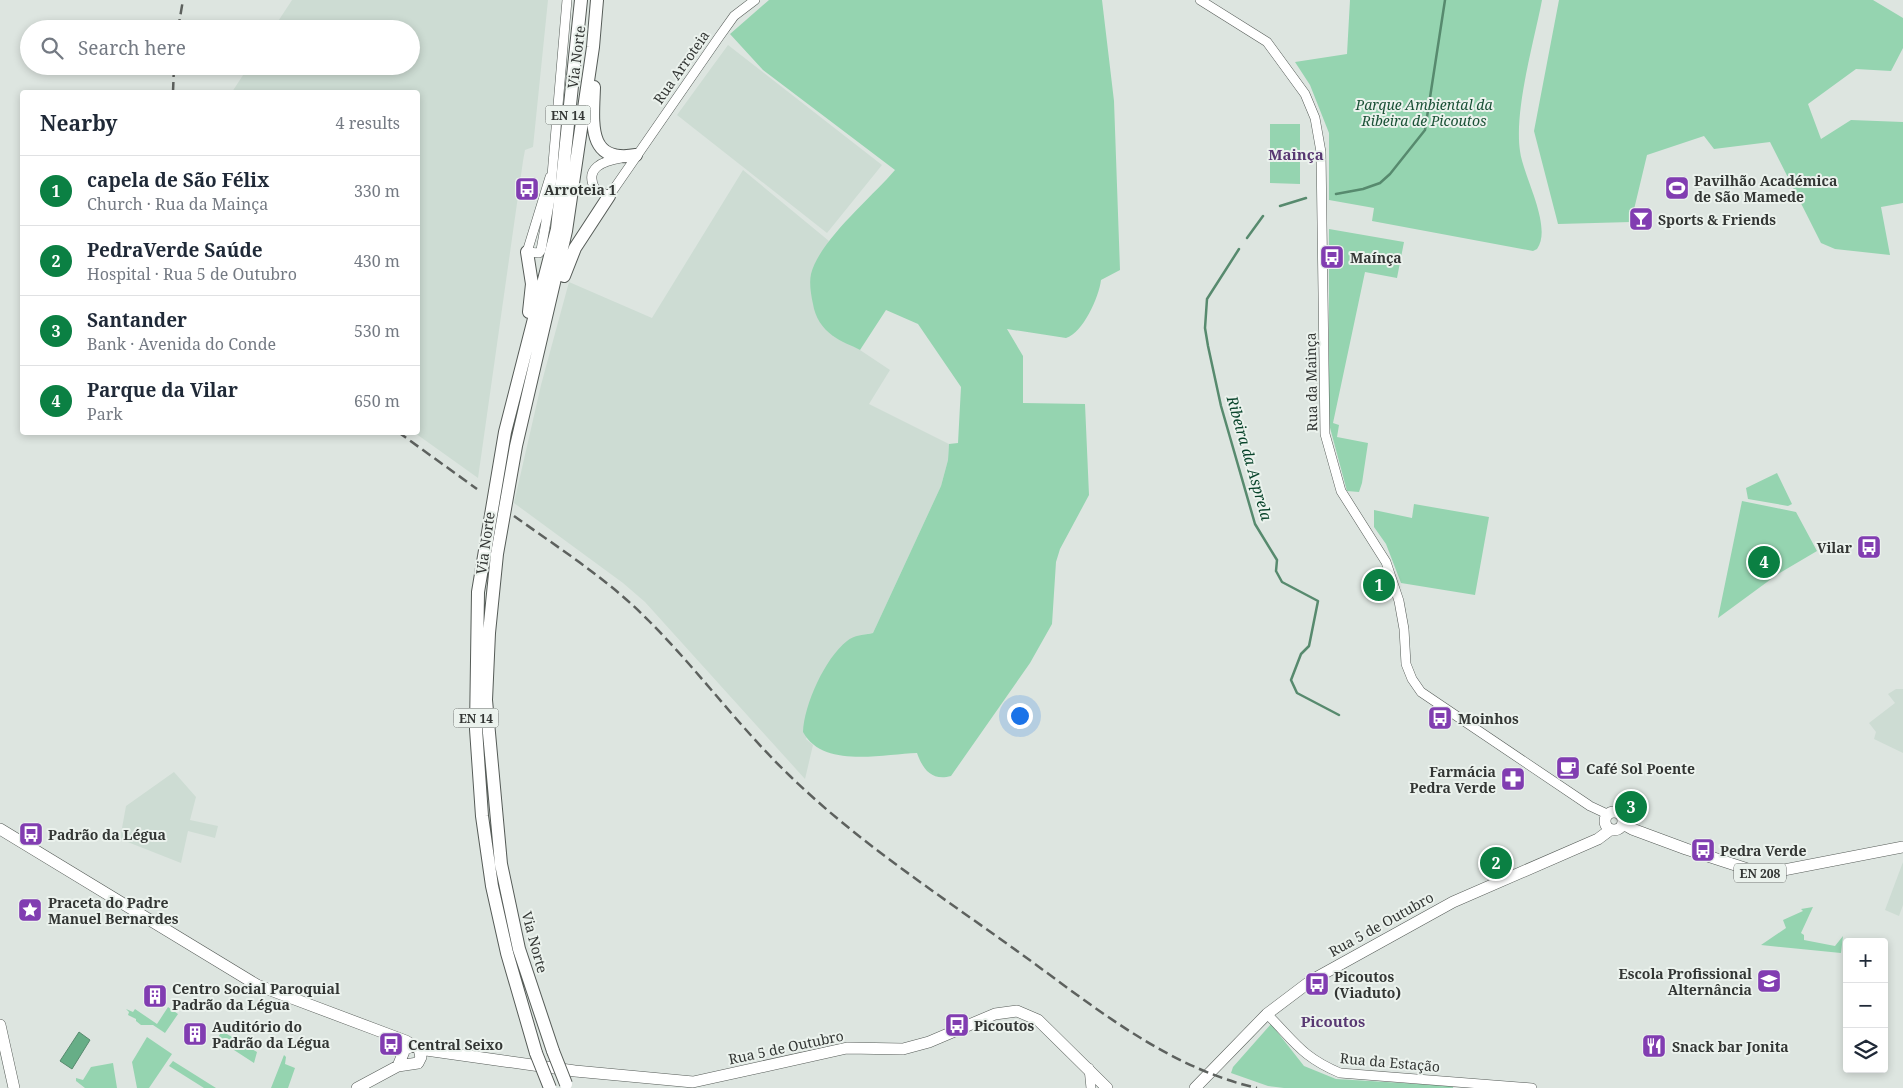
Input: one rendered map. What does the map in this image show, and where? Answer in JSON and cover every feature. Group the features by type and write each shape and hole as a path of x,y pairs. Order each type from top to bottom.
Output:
{"highway":[{"name":"Via Norte","path":"550,1088 536,1052 507,953 492,886 482,816 476,729 478,592 505,432 557,229 580,0"},
{"name":"Via Norte","path":"567,1086 553,1051 519,949 501,864 486,700 489,633 497,554 516,446 566,231 593,47 597,0"},
{"path":"593,47 593,132 600,148 607,154 631,156"},
{"path":"537,361 546,344 566,266 575,248 609,196"},
{"path":"519,380 519,354 532,295 527,252"}],"main road":[{"path":"1613,812 1618,813 1622,818 1623,824 1616,830 1610,830 1604,822 1607,814 1613,812"},
{"name":"EN 208","path":"1623,824 1686,850 1763,874 1903,846"},
{"path":"0,829 257,985 401,1040 409,1056"},
{"name":"Rua 5 de Outubro","path":"1195,1088 1267,1014 1297,989 1453,902 1598,839 1610,830"},
{"name":"Rua 5 de Outubro","path":"357,1088 409,1056 437,1052 575,1072 693,1082 847,1048 903,1049 929,1042 996,1014 1017,1011 1038,1020 1089,1068 1107,1088"},
{"path":"0,1025 14,1088"}],"street":[{"path":"527,252 536,254 540,250 550,199 550,177 566,0"},
{"name":"Rua Arroteia","path":"609,196 631,156 734,16 755,0"},
{"name":"Rua da Mainça","path":"1200,0 1268,42 1305,94 1315,118 1322,171 1325,434 1341,491 1386,562 1399,601 1404,629 1406,664 1412,679 1421,692 1436,703 1590,806 1607,814"},
{"path":"609,196 595,190 591,176 594,169 599,163 631,156"},
{"name":"Rua da Estação","path":"1267,1014 1304,1054 1318,1064 1340,1073 1532,1088"},
{"path":"1089,1068 1091,1088"}],"shaded area":[{"path":"292,0 548,0 533,147 525,150 523,161 478,478 418,435 420,435 420,90 233,90 243,75 420,75 420,20 279,20"},
{"path":"728,45 882,165 827,233 677,115"},
{"path":"743,170 829,241 827,245 833,336 860,350 890,370 869,404 949,444 948,460 941,486 873,633 861,635 806,739 813,745 805,779 645,602 623,583 514,503 541,385 569,282 652,318"},
{"path":"1896,689 1903,689 1903,753 1874,739 1876,732 1869,723 1895,703 1888,694"},
{"path":"174,772 196,797 190,820 218,826 215,838 188,831 181,863 120,839 126,806"},
{"path":"1903,862 1903,905 1899,916 1885,910"},
{"path":"79,1032 90,1040 72,1069 60,1061"}],"green space":[{"path":"769,0 1102,0 1114,101 1120,270 1101,280 1094,305 1084,322 1072,335 1066,338 1007,329 1023,356 1023,403 1085,404 1089,495 1060,549 1056,562 1052,624 1030,663 951,776 939,777 929,773 917,753 871,757 839,755 824,751 812,744 803,732 807,709 817,683 831,659 850,639 873,633 941,486 948,460 949,444 958,443 961,387 918,324 886,310 860,350 833,336 822,326 817,318 810,285 811,274 816,261 847,220 895,170 763,70 730,34"},
{"name":"Parque Ambiental da Ribeira de Picoutos","path":"1350,0 1542,0 1522,96 1519,134 1522,161 1536,201 1542,228 1541,239 1537,249 1533,251 1372,221 1374,208 1329,200 1329,133 1310,85 1295,62 1347,54"},
{"path":"1559,0 1873,0 1903,18 1903,48 1891,71 1856,69 1808,104 1821,139 1851,120 1903,122 1903,203 1881,207 1890,255 1835,249 1821,243 1770,142 1714,149 1704,136 1647,155 1631,222 1558,224 1534,131"},
{"path":"1270,124 1300,124 1300,184 1270,183"},
{"path":"1329,229 1404,242 1397,278 1365,272 1333,423 1339,425 1337,437 1368,443 1359,492 1347,491 1329,424"},
{"path":"1777,473 1792,504 1788,506 1748,499 1746,488"},
{"path":"1742,501 1796,512 1817,551 1778,574 1718,618"},
{"path":"1414,504 1489,517 1475,595 1401,583 1386,544 1374,527 1374,510 1412,518"},
{"path":"1813,907 1801,933 1804,935 1804,940 1835,946 1843,936 1841,953 1761,945 1786,928 1783,920 1803,911 1801,909"},
{"path":"168,1007 178,1014 165,1033 153,1025 141,1025 136,1019 128,1015 129,1012 126,1009 133,1012 135,1009 157,1024"},
{"path":"1271,1024 1304,1066 1336,1079 1453,1086 1453,1088 1284,1088 1268,1086 1231,1073 1233,1067"},
{"path":"222,1031 257,1052 254,1063 217,1039"},
{"path":"147,1037 172,1054 149,1088 137,1088 132,1062"},
{"path":"284,1055 286,1057 285,1064 295,1068 288,1088 271,1088"},
{"path":"173,1061 216,1088 204,1088 169,1066"},
{"path":"113,1063 117,1088 85,1088 76,1081 76,1078 83,1080 91,1067"}],"waterway":[{"name":"Ribeira da Asprela","path":"1336,194 1363,189 1380,183 1390,174 1425,130 1445,0"},
{"name":"Ribeira da Asprela","path":"1280,206 1306,198"},
{"name":"Ribeira da Asprela","path":"1247,238 1263,216"},
{"name":"Ribeira da Asprela","path":"1239,249 1207,299 1205,328 1208,346 1221,406 1255,524 1277,560 1276,571 1282,582 1318,601 1309,646 1301,654 1291,680 1297,693 1339,715"}],"railway":[{"path":"180,20 183,0"},
{"path":"173,90 174,75"},
{"path":"402,435 477,489"},
{"path":"514,516 584,566 634,606 685,659 771,757 818,802 878,851 1140,1038 1196,1068 1257,1088"}],"place":[{"name":"Pavilhão Académica de São Mamede","path":"1677,188"},
{"name":"Arroteia 1","path":"527,189"},
{"name":"Sports & Friends","path":"1641,219"},
{"name":"Maínça","path":"1332,257"},
{"name":"Vilar","path":"1869,547"},
{"name":"Parque da Vilar","path":"1764,562"},
{"name":"capela de São Félix","path":"1379,585"},
{"name":"Moinhos","path":"1440,718"},
{"name":"Café Sol Poente","path":"1568,768"},
{"name":"Farmácia Pedra Verde","path":"1513,779"},
{"name":"Santander","path":"1631,807"},
{"name":"Padrão da Légua","path":"31,834"},
{"name":"Pedra Verde","path":"1703,850"},
{"name":"PedraVerde Saúde","path":"1496,863"},
{"name":"Praceta do Padre Manuel Bernardes","path":"30,910"},
{"name":"Escola Profissional Alternância","path":"1769,981"},
{"name":"Picoutos (Viaduto)","path":"1317,984"},
{"name":"Centro Social Paroquial Padrão da Légua","path":"155,996"},
{"name":"Picoutos","path":"957,1025"},
{"name":"Auditório do Padrão da Légua","path":"195,1034"},
{"name":"Central Seixo","path":"391,1044"},
{"name":"Snack bar Jonita","path":"1654,1046"}],"district":[{"name":"Mainça","path":"1296,154"},
{"name":"Picoutos","path":"1333,1021"}]}
